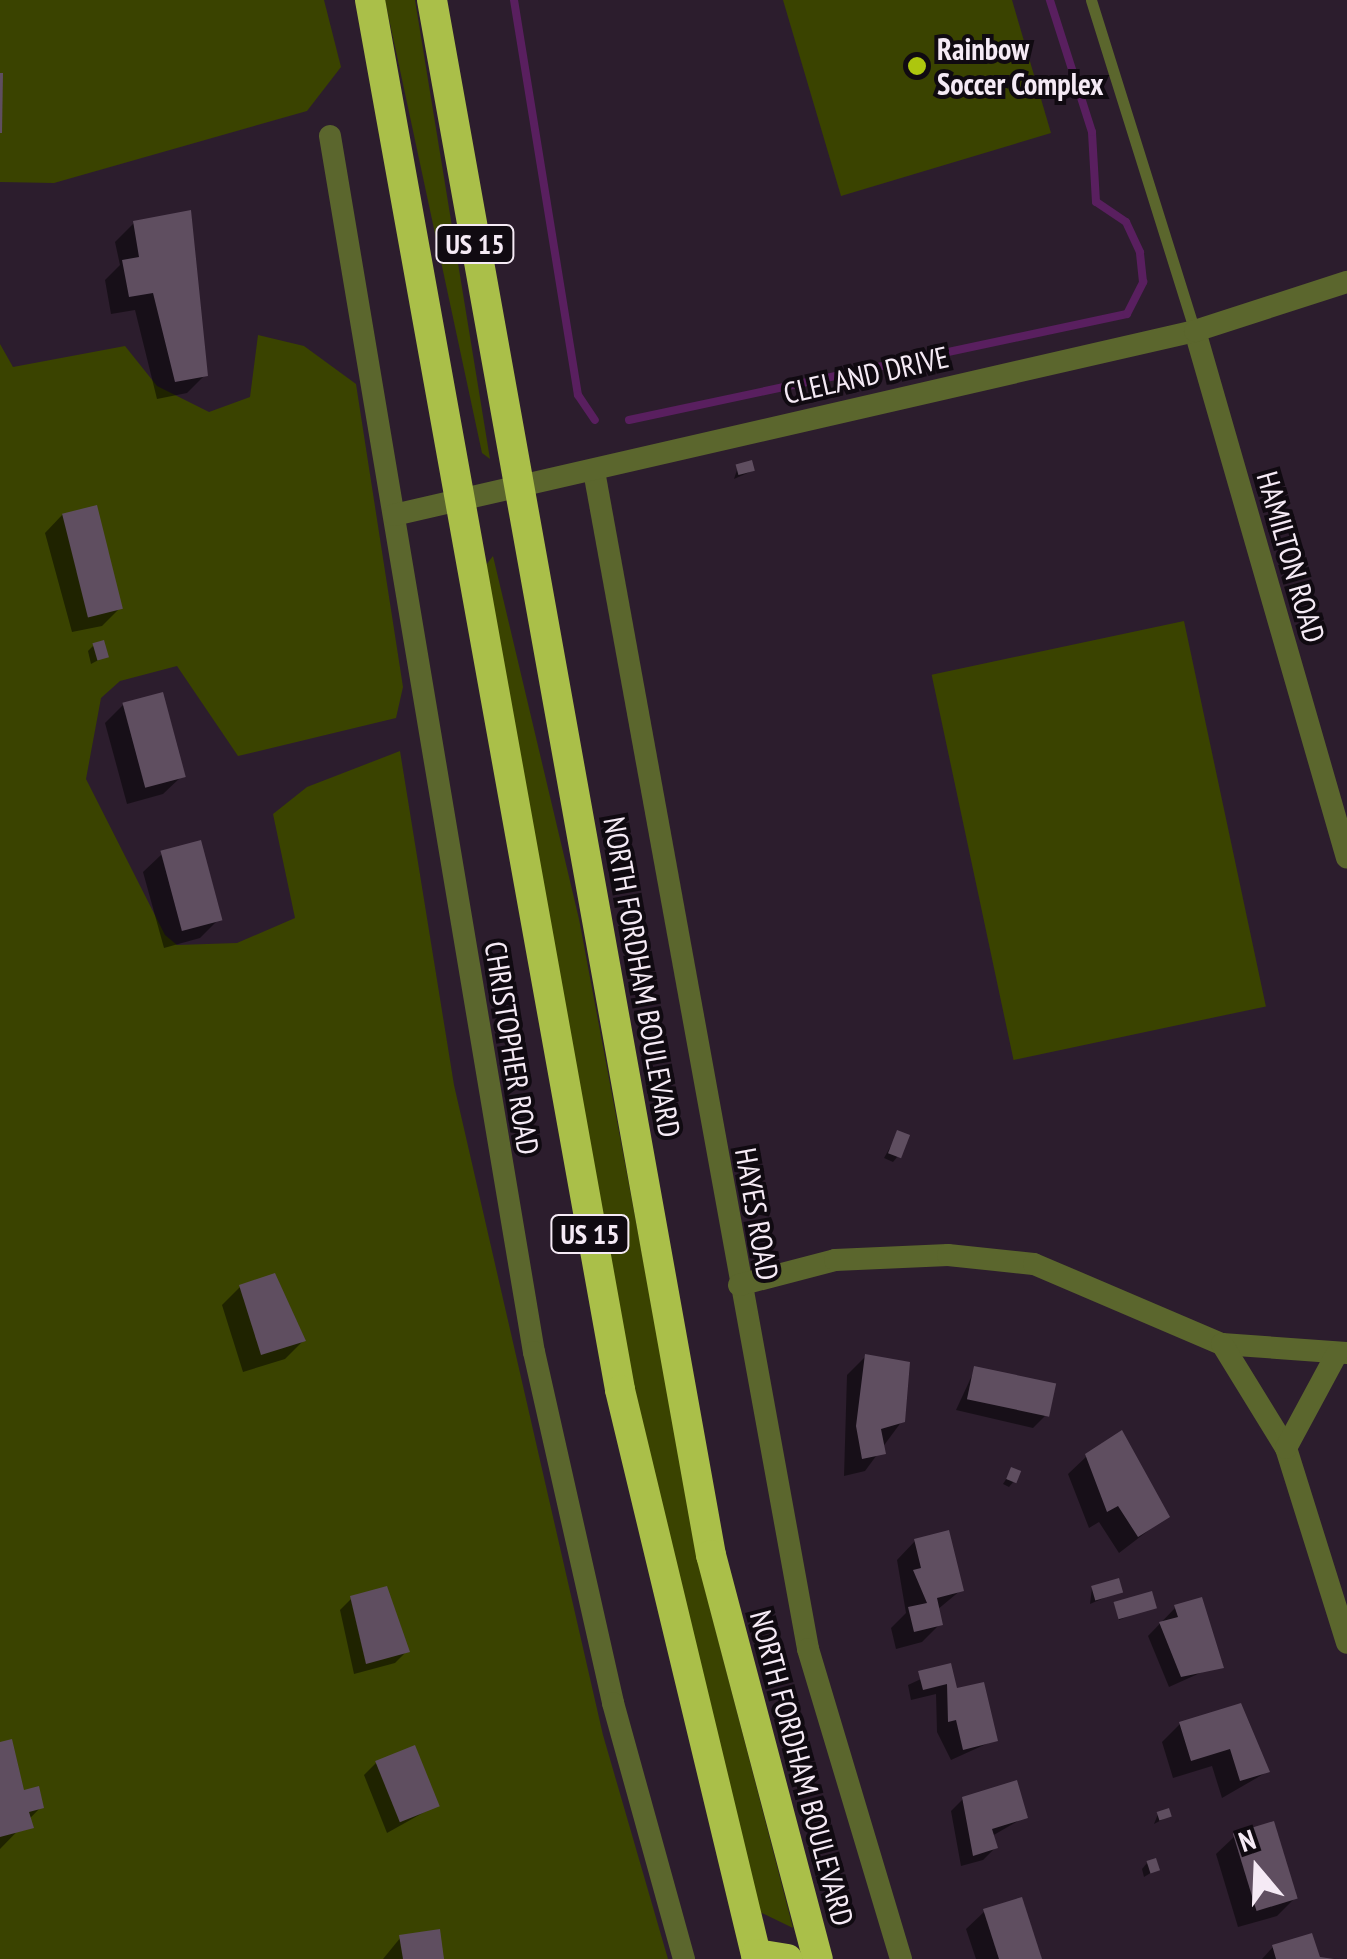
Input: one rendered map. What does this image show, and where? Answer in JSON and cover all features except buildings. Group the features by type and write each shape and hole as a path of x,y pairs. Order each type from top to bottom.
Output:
{"highway":[{"name":"US 15","path":"370,0 624,1408 756,1957"},
{"name":"NORTH FORDHAM BOULEVARD","path":"432,0 710,1555 818,1959"},
{"path":"756,1957 772,1950 788,1959"}],"street":[{"name":"CHRISTOPHER ROAD","path":"330,136 534,1352 613,1703 684,1959"},
{"name":"CLELAND DRIVE","path":"394,515 1195,331 1347,282"},
{"name":"HAMILTON ROAD","path":"1195,331 1347,858"},
{"name":"HAYES ROAD","path":"594,471 808,1649 901,1959"},
{"path":"739,1285 836,1260 948,1255 1034,1264 1222,1344 1342,1354 1286,1448"},
{"path":"1222,1344 1286,1448 1347,1643"}],"lane":[{"path":"1091,0 1195,331"}],"green space":[{"path":"0,0 324,0 341,67 307,111 54,183 0,182"},
{"path":"385,0 415,0 490,459 482,453"},
{"name":"Rainbow Soccer Complex","path":"783,0 1012,0 1051,133 841,196"},
{"path":"258,335 304,346 356,384 403,687 396,718 238,756 177,666 120,681 101,698 86,779 165,935 177,945 237,943 295,918 273,814 307,787 400,751 454,1085 603,1735 668,1959 0,1959 0,344 13,367 125,346 157,386 209,412 250,397"},
{"path":"493,556 579,919 705,1589 793,1928 758,1911 636,1399 486,565"},
{"path":"1184,621 1266,1006 1014,1060 932,675"}],"waterway":[{"path":"514,0 578,395 595,420"},
{"path":"629,420 1127,314 1143,282 1140,252 1126,222 1096,202 1092,132 1050,0"}],"place":[{"name":"Rainbow Soccer Complex","path":"917,66"}]}
